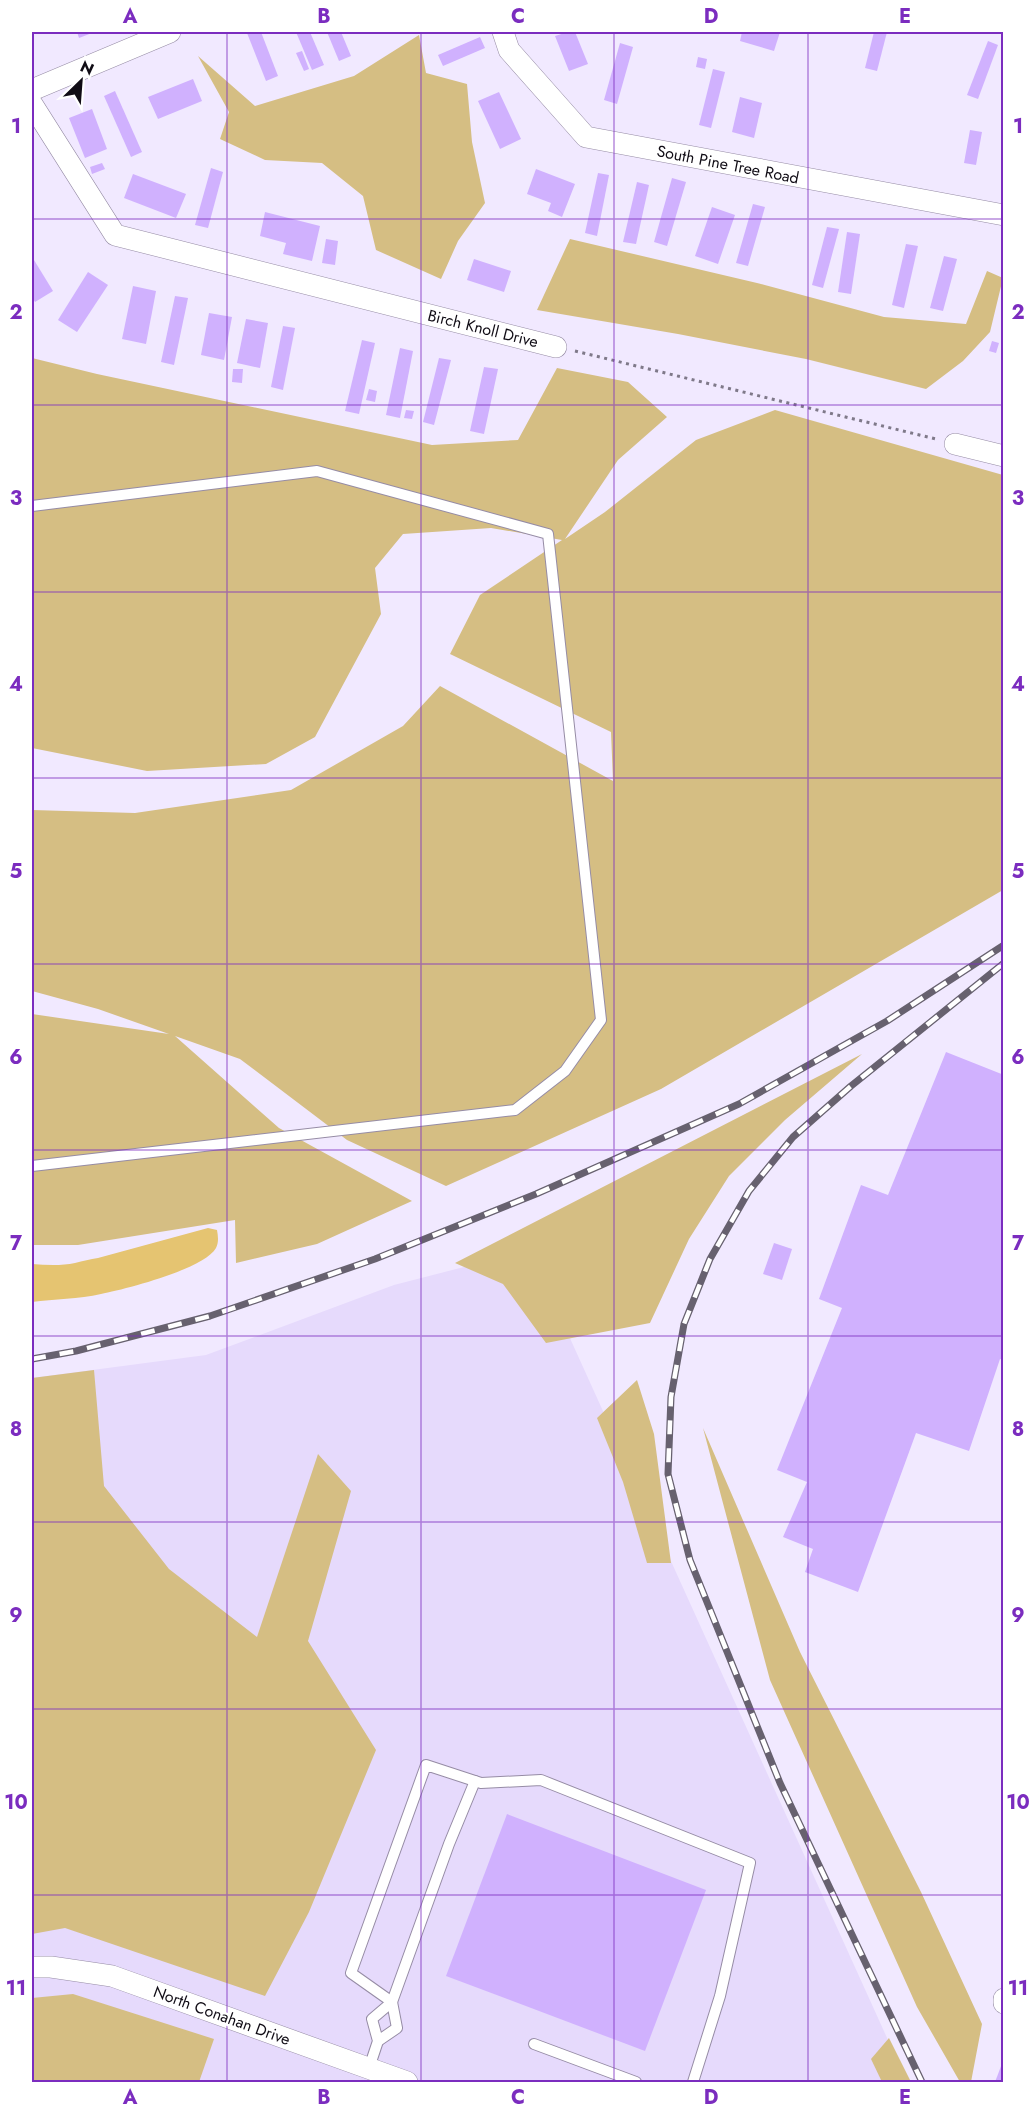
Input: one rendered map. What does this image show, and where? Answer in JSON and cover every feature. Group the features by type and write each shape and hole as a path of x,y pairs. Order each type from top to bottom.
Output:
{"street":[{"path":"32,90 170,32"},
{"name":"South Pine Tree Road","path":"503,32 508,50 586,137 1004,215"},
{"name":"Birch Knoll Drive","path":"32,104 115,235 556,347"},
{"path":"955,444 1004,456"},
{"name":"North Conahan Drive","path":"32,1967 51,1967 112,1976 407,2082"}],"lane":[{"path":"32,506 317,471 548,534 601,1020 565,1071 515,1110 32,1166"},
{"path":"378,2041 397,2028 392,2002 351,1973 426,1765 481,1783 541,1780 750,1863 720,1996 693,2082"},
{"path":"369,2068 378,2041 372,2019 392,2002 449,1844 475,1781"},
{"path":"534,2044 636,2082"}],"path":[{"name":"Birch Knoll Drive","path":"556,347 955,444"}],"shaded area":[{"path":"419,35 426,73 467,84 472,142 485,203 458,241 441,279 376,250 363,196 322,163 265,160 220,139 229,112 198,56 255,106 354,76"},
{"path":"570,239 757,283 884,317 966,324 987,271 1003,278 990,332 963,361 926,389 806,359 537,310"},
{"path":"32,358 97,374 432,445 518,440 557,368 628,382 667,417 618,460 565,539 605,512 696,440 775,410 1003,475 1003,890 661,1089 446,1186 347,1140 240,1059 175,1036 279,1128 412,1201 317,1244 236,1263 235,1220 78,1245 32,1245 32,1014 169,1034 98,1009 32,991 32,810 135,813 291,790 403,726 440,686 613,781 611,732 450,654 480,595 562,540 491,528 403,534 375,568 381,614 315,737 266,764 147,771 32,748"},
{"path":"862,1054 785,1120 729,1176 689,1239 650,1323 546,1343 503,1284 455,1263"},
{"path":"208,1228 217,1230 216,1248 209,1256 181,1270 145,1283 101,1294 32,1302 32,1264 75,1263"},
{"path":"530,1250 907,2082 32,2082 32,1378 206,1355 394,1285"},
{"path":"94,1370 104,1486 169,1569 257,1637 318,1454 351,1491 308,1641 376,1750 309,1912 265,1996 65,1928 32,1934 32,1378"},
{"path":"637,1380 654,1434 671,1563 647,1563 623,1482 597,1418"},
{"path":"703,1428 800,1652 921,1892 982,2024 971,2082 960,2082 917,2007 770,1680"},
{"path":"73,1994 214,2039 199,2082 32,2082 32,1998"},
{"path":"889,2038 911,2082 882,2082 871,2059"}],"building":[{"path":"77,32 91,32 92,33 79,38"},
{"path":"261,32 278,76 266,81 247,33"},
{"path":"296,32 310,32 324,65 312,70"},
{"path":"327,32 341,32 351,56 339,61"},
{"path":"575,32 588,64 569,71 555,36"},
{"path":"742,32 780,32 774,51 740,41"},
{"path":"874,32 887,32 877,71 865,68"},
{"path":"480,37 485,48 443,66 438,55"},
{"path":"988,41 998,45 978,99 967,95"},
{"path":"620,43 633,47 617,104 604,100"},
{"path":"302,51 309,69 304,71 296,53"},
{"path":"698,57 707,59 705,69 696,67"},
{"path":"713,69 725,72 711,128 699,125"},
{"path":"193,79 202,101 158,119 148,97"},
{"path":"115,91 142,152 131,157 104,96"},
{"path":"499,92 521,139 500,149 478,101"},
{"path":"740,97 762,103 754,138 732,132"},
{"path":"92,109 107,149 85,158 69,118"},
{"path":"970,130 982,132 976,165 964,163"},
{"path":"102,163 105,169 92,174 90,167"},
{"path":"211,168 223,172 208,228 195,225"},
{"path":"536,169 575,184 562,217 548,211 551,203 527,194"},
{"path":"598,173 609,175 597,236 585,233"},
{"path":"133,174 186,194 176,218 124,198"},
{"path":"672,178 686,182 667,246 654,242"},
{"path":"637,182 649,185 636,244 623,242"},
{"path":"753,204 765,207 748,266 736,263"},
{"path":"712,207 735,215 718,264 695,256"},
{"path":"265,212 320,226 312,261 283,254 286,243 260,236"},
{"path":"827,227 839,229 823,288 812,285"},
{"path":"847,232 860,234 851,294 838,292"},
{"path":"326,239 338,241 335,265 322,263"},
{"path":"906,244 918,246 904,308 892,305"},
{"path":"944,256 957,259 943,311 930,308"},
{"path":"474,259 511,271 504,292 467,280"},
{"path":"34,260 53,291 35,302 32,297 32,262"},
{"path":"88,272 108,285 77,332 58,320"},
{"path":"133,286 156,291 146,344 122,339"},
{"path":"175,296 188,298 174,365 161,362"},
{"path":"209,313 232,317 224,360 201,355"},
{"path":"246,319 268,323 260,368 237,363"},
{"path":"283,326 295,328 283,390 271,387"},
{"path":"362,340 375,343 359,414 345,411"},
{"path":"992,341 999,343 996,353 989,351"},
{"path":"400,348 413,351 400,418 386,415"},
{"path":"439,358 451,360 434,425 423,422"},
{"path":"484,367 498,369 484,434 470,431"},
{"path":"233,369 243,369 242,383 232,382"},
{"path":"369,389 377,391 375,402 366,400"},
{"path":"406,410 414,411 412,419 404,418"},
{"path":"946,1052 1004,1075 1004,1360 1000,1359 969,1451 916,1433 858,1592 805,1572 813,1549 783,1537 807,1482 777,1470 842,1308 819,1299 861,1185 888,1195"},
{"path":"774,1243 792,1249 782,1280 763,1274"},
{"path":"507,1814 706,1890 645,2051 446,1976"},
{"path":"1003,2061 1004,2082 995,2082"}],"railway":[{"path":"32,1359 76,1351 210,1316 375,1259 536,1194 739,1104 887,1021 1004,945"},
{"path":"922,2082 780,1783 690,1560 668,1474 671,1397 684,1324 710,1259 749,1191 793,1137 851,1086 1004,963"}]}
